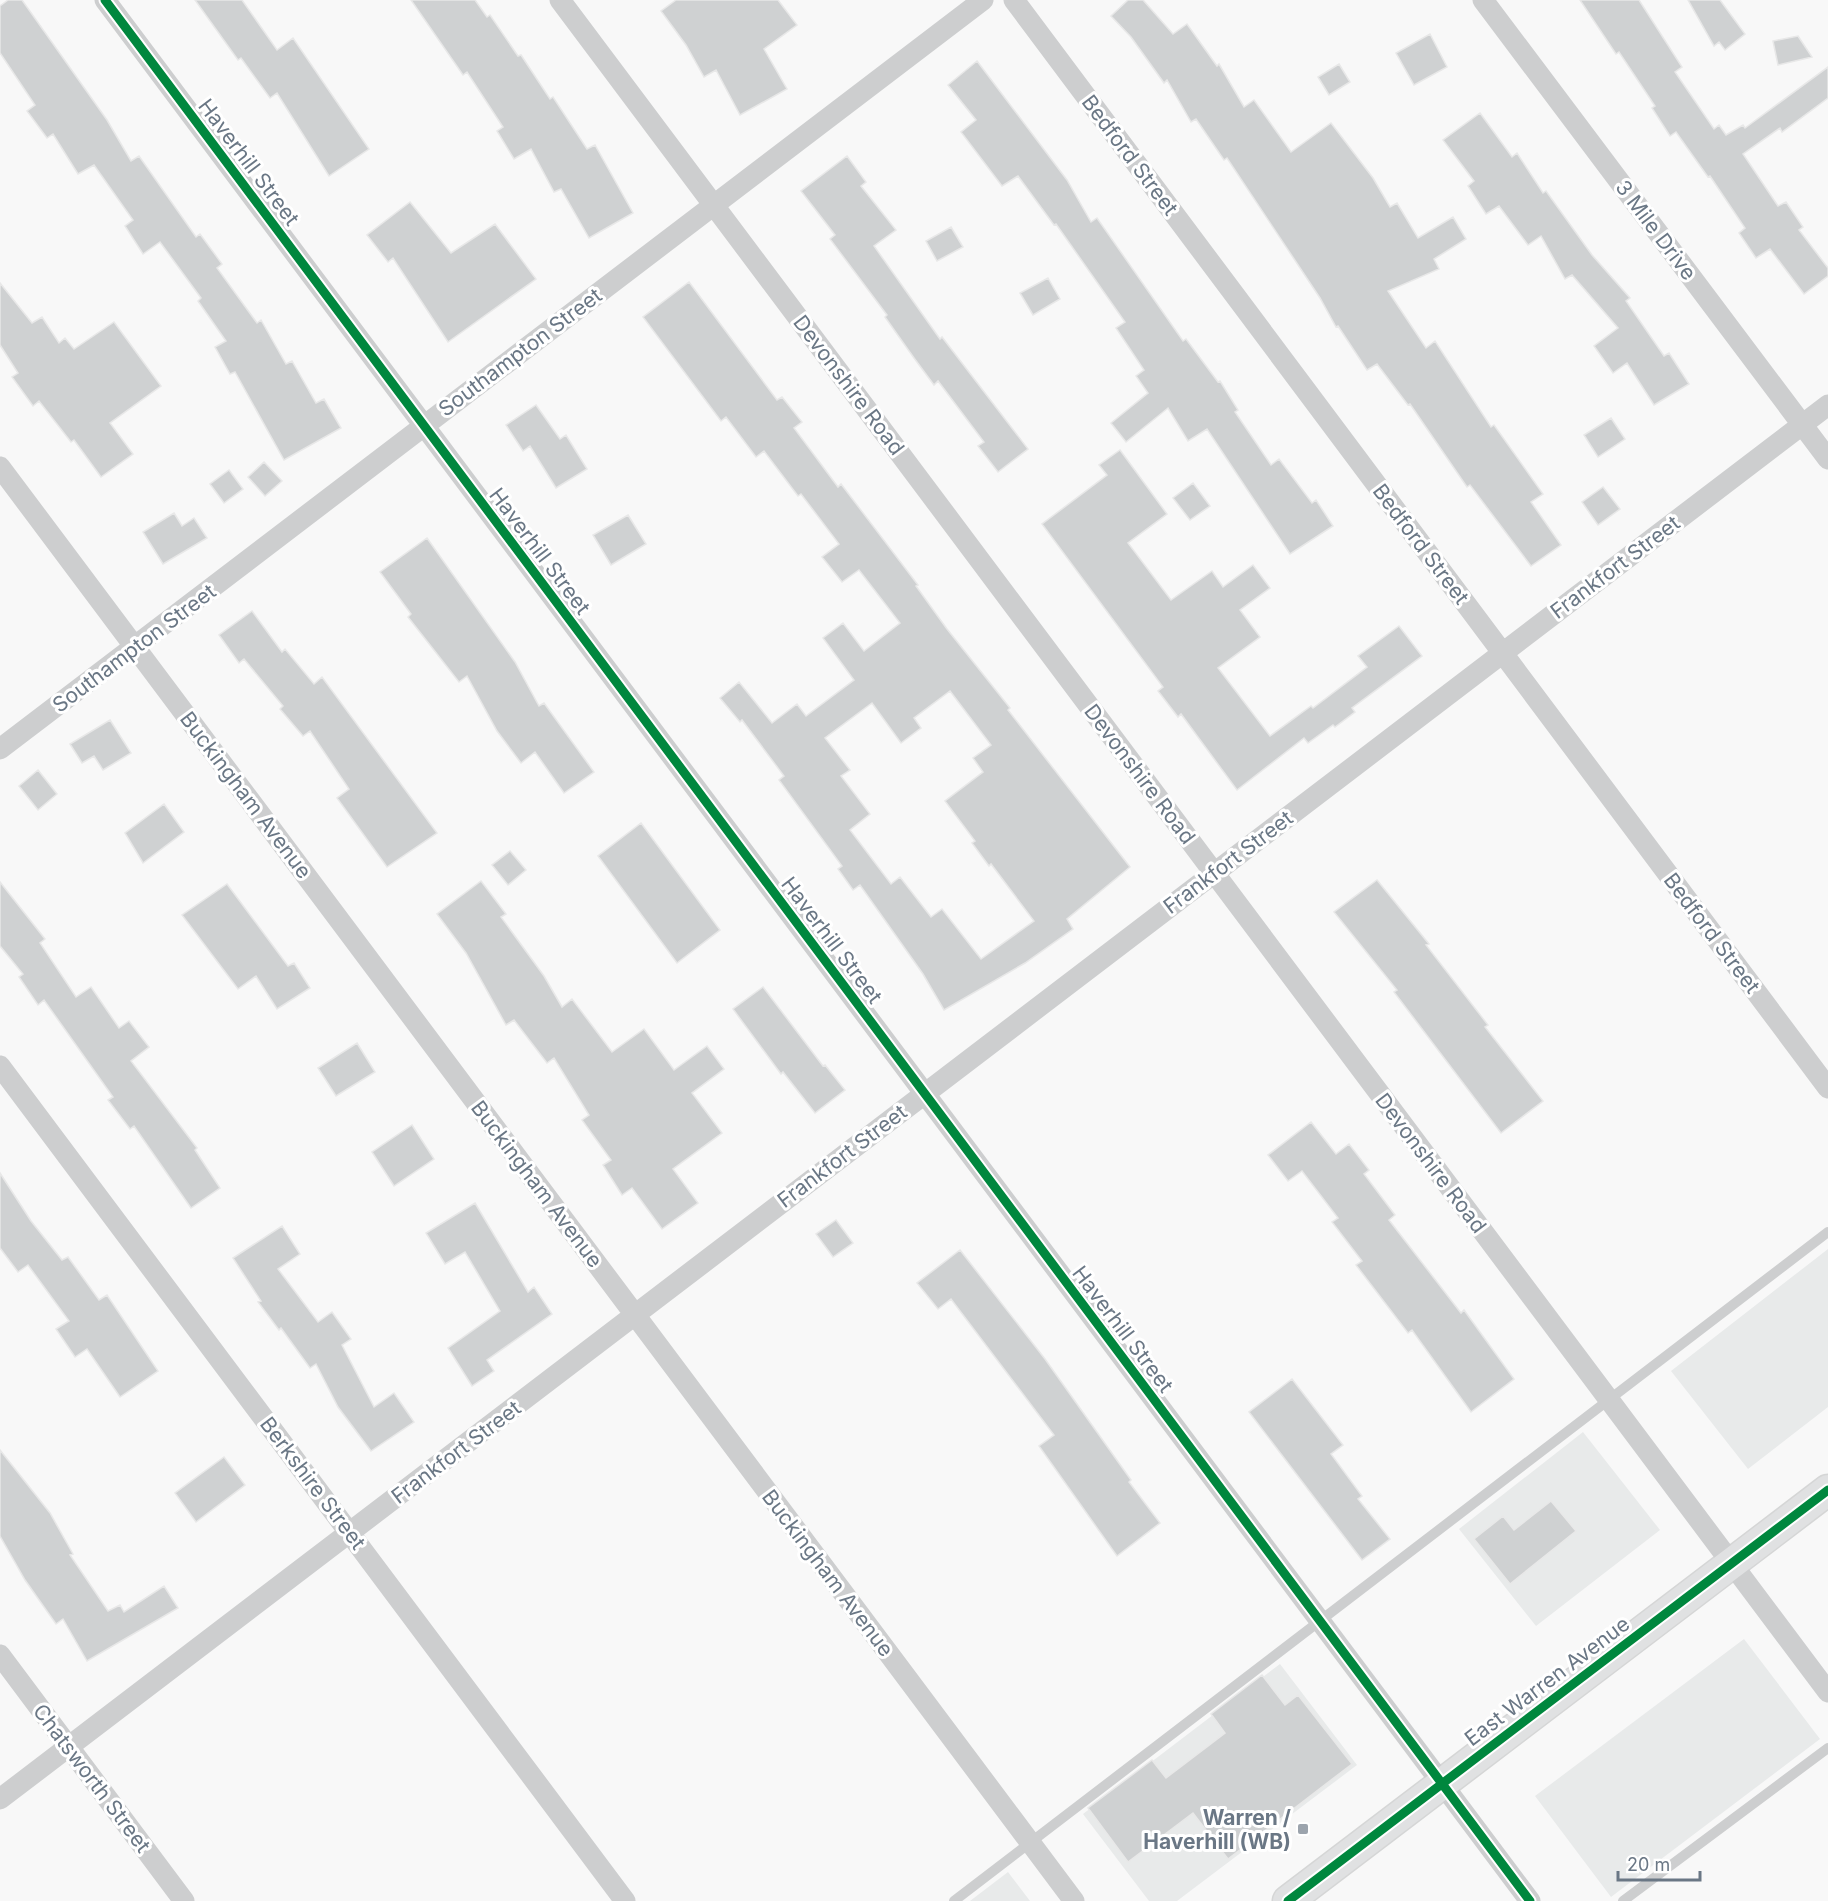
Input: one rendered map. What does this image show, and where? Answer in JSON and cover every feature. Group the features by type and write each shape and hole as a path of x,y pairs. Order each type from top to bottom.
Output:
{"main road":[{"name":"East Warren Avenue","path":"1288,1901 1828,1490"}],"street":[{"name":"Haverhill Street","path":"105,0 1530,1901"},
{"name":"Devonshire Road","path":"560,0 1828,1692"},
{"name":"Southampton Street","path":"0,749 983,0"},
{"name":"Bedford Street","path":"1014,0 1828,1088"},
{"name":"3 Mile Drive","path":"1484,0 1828,459"},
{"name":"Frankfort Street","path":"0,1799 1828,405"},
{"name":"Buckingham Avenue","path":"0,467 1074,1901"},
{"name":"Berkshire Street","path":"0,1066 625,1901"},
{"name":"Chatsworth Street","path":"0,1655 184,1901"}],"lane":[{"path":"954,1901 1321,1623 1828,1232"},
{"path":"1623,1901 1828,1748"}],"shaded area":[{"path":"1828,1249 1828,1407 1748,1469 1671,1371"},
{"path":"1583,1432 1660,1530 1536,1626 1459,1529"},
{"path":"1744,1639 1820,1739 1611,1897 1535,1796"},
{"path":"1280,1664 1357,1765 1177,1901 1149,1901 1083,1814"},
{"path":"1008,1872 1030,1901 970,1901"}],"building":[{"path":"8,0 22,0 107,120 131,161 139,156 196,237 200,234 222,264 217,268 257,323 261,320 286,364 292,361 316,403 324,399 341,428 284,460 235,372 230,374 215,347 226,341 198,301 201,298 160,242 143,254 125,226 133,220 94,165 78,174 53,134 47,138 27,111 35,105 0,53 0,6"},
{"path":"195,0 242,0 277,50 293,38 369,149 329,176 277,93 270,98 241,58 238,60"},
{"path":"411,0 475,0 487,17 490,15 518,56 521,55 550,99 553,97 587,149 595,145 633,213 589,238 561,189 554,192 531,149 514,159 497,131 503,127 467,72 463,75"},
{"path":"676,0 778,0 797,25 764,49 787,89 740,115 716,70 704,77 686,45 661,11"},
{"path":"1128,0 1143,0 1173,34 1187,24 1217,66 1219,64 1244,107 1254,100 1291,152 1331,123 1373,178 1390,207 1397,203 1418,238 1453,217 1466,239 1434,259 1439,269 1388,291 1426,348 1435,341 1491,427 1494,425 1543,494 1531,502 1561,545 1531,566 1470,485 1467,487 1410,404 1408,405 1377,364 1367,370 1338,326 1336,327 1320,298 1227,158 1224,160 1196,119 1191,122 1167,80 1164,83 1131,37 1111,16"},
{"path":"1580,0 1639,0 1682,67 1675,72 1714,129 1719,125 1726,135 1743,125 1745,128 1828,67 1828,98 1782,132 1780,128 1743,154 1778,206 1786,202 1803,227 1799,230 1828,268 1828,276 1804,294 1770,249 1756,258 1739,233 1745,228 1710,176 1708,177 1676,132 1670,136 1652,108 1655,106 1619,52 1616,54"},
{"path":"1688,0 1720,0 1745,34 1725,50 1719,42 1714,46"},
{"path":"1430,34 1447,67 1414,85 1396,53"},
{"path":"1798,36 1812,57 1778,65 1773,41"},
{"path":"977,61 1067,180 1091,222 1097,218 1183,341 1186,339 1218,382 1220,381 1238,410 1235,412 1271,465 1279,459 1312,503 1316,500 1333,526 1290,554 1207,429 1188,441 1168,408 1126,442 1111,423 1148,393 1136,376 1144,370 1116,328 1125,322 1056,224 1054,225 1018,176 1002,186 961,132 976,120 948,85"},
{"path":"1339,64 1350,82 1329,95 1318,77"},
{"path":"1480,113 1512,157 1517,153 1543,193 1546,191 1592,255 1630,298 1626,301 1664,356 1669,353 1689,384 1654,405 1627,363 1613,373 1594,346 1618,328 1572,275 1565,279 1541,236 1528,245 1499,206 1486,214 1468,186 1474,181 1443,140"},
{"path":"847,156 866,182 861,186 896,230 874,246 940,339 942,337 1028,449 998,472 978,446 984,442 938,381 934,385 914,358 885,317 887,315 830,239 835,235 801,191"},
{"path":"410,202 451,253 495,224 536,279 448,342 393,258 388,262 367,235"},
{"path":"951,227 963,247 937,261 926,241"},
{"path":"1048,278 1060,299 1033,315 1020,293"},
{"path":"689,282 777,400 782,397 802,422 794,428 838,487 841,484 918,585 916,586 947,629 1010,708 1008,710 1130,867 1067,919 1073,929 1025,963 944,1010 923,974 860,885 853,890 838,869 842,866 779,780 784,776 742,720 740,722 720,698 739,682 772,723 797,704 806,716 854,680 823,638 843,623 864,651 900,623 859,570 842,582 822,557 839,544 801,494 798,496 764,451 756,457 726,417 721,421 643,317","holes":["950,691 991,745 973,758 983,772 945,801 975,841 972,843 989,866 991,864 1034,921 981,959 942,909 931,917 900,877 891,884 850,830 870,814 841,776 850,770 825,738 872,703 901,743 921,728 914,718"]},
{"path":"0,283 32,323 42,317 59,343 65,338 74,349 114,322 161,386 110,423 133,454 101,477 74,440 71,442 39,401 33,406 12,377 18,373 0,345"},
{"path":"536,405 560,439 566,435 587,469 556,488 530,446 523,451 506,425"},
{"path":"1611,418 1625,439 1598,457 1584,435"},
{"path":"1120,450 1167,514 1128,543 1171,600 1212,571 1223,587 1253,565 1270,588 1240,610 1260,637 1218,668 1270,736 1311,706 1313,708 1367,667 1358,656 1399,626 1422,656 1352,708 1355,712 1335,727 1333,725 1308,743 1304,738 1237,790 1181,714 1178,717 1158,691 1163,687 1042,524 1107,475 1099,465"},
{"path":"264,462 282,481 265,496 248,477"},
{"path":"229,470 243,489 224,503 210,484"},
{"path":"1193,483 1210,506 1190,520 1173,498"},
{"path":"1603,487 1620,509 1598,525 1582,502"},
{"path":"174,513 182,526 194,518 207,538 163,564 143,532"},
{"path":"628,515 646,544 611,565 593,535"},
{"path":"427,538 515,662 539,706 544,703 594,772 564,793 535,752 521,763 497,731 467,676 459,682 408,617 411,614 380,572"},
{"path":"252,611 282,652 285,649 314,684 322,677 437,833 387,867 337,798 349,789 310,731 303,736 280,709 283,706 244,659 239,663 219,635"},
{"path":"110,720 131,753 103,770 94,756 82,763 70,744"},
{"path":"38,770 57,794 38,810 19,786"},
{"path":"164,804 184,832 143,863 125,833"},
{"path":"641,823 720,930 677,963 598,856"},
{"path":"510,851 526,870 508,885 492,865"},
{"path":"1377,880 1429,944 1426,945 1488,1025 1485,1027 1543,1101 1501,1133 1394,992 1397,990 1334,912"},
{"path":"481,881 506,914 501,917 544,976 562,1007 572,999 612,1052 644,1029 674,1070 707,1046 724,1069 692,1093 722,1133 673,1169 698,1203 662,1229 632,1188 622,1195 603,1165 611,1160 582,1120 589,1115 554,1058 547,1063 514,1020 506,1025 466,953 437,914"},
{"path":"0,882 45,939 40,943 76,997 91,987 119,1028 129,1021 149,1047 131,1061 197,1148 195,1150 220,1188 191,1208 134,1126 130,1129 108,1100 113,1097 44,1000 38,1005 19,977 23,974 0,946"},
{"path":"227,884 288,966 294,963 310,988 277,1009 256,976 238,989 182,915"},
{"path":"763,987 823,1066 825,1065 845,1090 815,1113 783,1072 781,1074 733,1009"},
{"path":"357,1043 375,1072 336,1096 318,1068"},
{"path":"1311,1122 1336,1154 1349,1144 1369,1170 1364,1174 1395,1215 1389,1220 1461,1313 1464,1310 1514,1379 1471,1412 1412,1330 1408,1333 1356,1265 1362,1261 1332,1222 1338,1218 1302,1171 1288,1181 1268,1155"},
{"path":"412,1125 434,1159 394,1186 372,1152"},
{"path":"0,1173 31,1221 62,1260 68,1257 99,1300 107,1295 158,1371 120,1397 87,1349 75,1357 56,1329 69,1321 28,1265 18,1272 0,1248"},
{"path":"475,1203 528,1292 534,1287 552,1314 487,1360 494,1371 472,1386 448,1348 500,1311 465,1252 445,1264 426,1233"},
{"path":"836,1220 853,1243 833,1257 816,1234"},
{"path":"282,1226 300,1254 278,1269 318,1322 332,1312 351,1339 342,1345 374,1407 394,1393 414,1422 371,1451 338,1407 316,1364 310,1368 281,1328 279,1330 258,1302 261,1301 233,1258"},
{"path":"960,1250 1045,1359 1131,1480 1129,1482 1160,1523 1117,1556 1039,1446 1054,1435 951,1299 938,1309 917,1283"},
{"path":"1292,1379 1343,1445 1331,1454 1362,1496 1358,1499 1390,1539 1362,1560 1249,1412"},
{"path":"0,1450 50,1513 73,1554 70,1555 108,1611 120,1605 124,1612 164,1586 178,1608 87,1661 63,1619 56,1624 25,1580 0,1536"},
{"path":"224,1457 245,1485 196,1522 175,1493"},
{"path":"1551,1501 1576,1531 1510,1584 1474,1539 1503,1516 1514,1530"},
{"path":"1262,1675 1285,1705 1298,1695 1352,1764 1228,1859 1193,1813 1128,1862 1088,1808 1152,1760 1166,1778 1225,1733 1211,1714"}],"cycle path":[{"path":"105,0 1530,1901"},
{"path":"1288,1901 1828,1490"}],"place":[{"name":"Warren / Haverhill (WB)","path":"1303,1829"}]}
